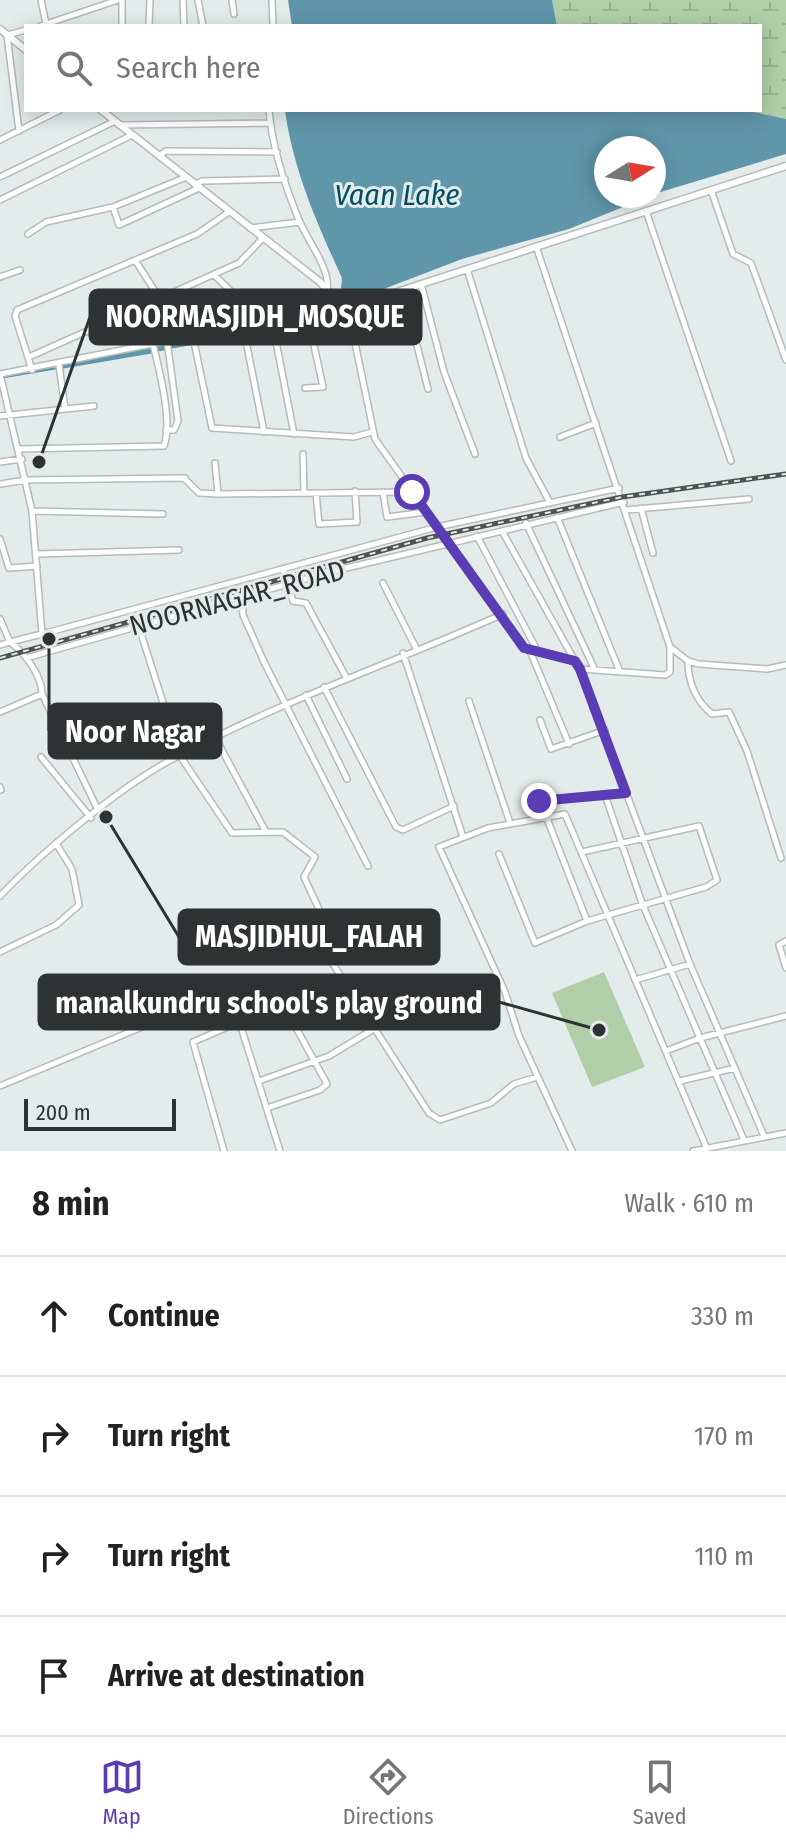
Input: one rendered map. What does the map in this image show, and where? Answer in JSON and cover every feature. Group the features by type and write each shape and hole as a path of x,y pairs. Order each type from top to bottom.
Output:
{"street":[{"path":"41,0 43,24"},
{"path":"46,24 120,0 122,24"},
{"path":"149,24 150,0"},
{"path":"183,0 184,24"},
{"path":"198,0 203,24"},
{"path":"232,0 234,14"},
{"path":"272,0 273,24"},
{"path":"2,31 24,30"},
{"path":"2,31 24,48"},
{"path":"2,31 19,131"},
{"path":"0,140 56,112"},
{"path":"103,112 263,238 338,302 346,312 353,333 372,432 426,512 503,614 520,643 530,651 575,661"},
{"path":"269,112 285,179 300,222 326,277 327,290"},
{"path":"0,177 117,123 270,123"},
{"path":"0,200 132,135"},
{"path":"160,155 166,151 277,152"},
{"path":"346,312 421,284 786,166"},
{"path":"28,234 46,222 113,207 184,178"},
{"path":"113,207 119,225 197,187 202,181 285,179"},
{"path":"710,189 733,254 751,263 786,360"},
{"path":"645,210 731,461"},
{"path":"32,370 15,316 17,310 209,228 229,212"},
{"path":"250,228 300,222"},
{"path":"29,357 239,263 263,238"},
{"path":"536,246 670,647 670,672 665,675 580,669"},
{"path":"135,260 142,276 161,299 185,338"},
{"path":"467,269 526,458 550,503"},
{"path":"0,277 20,270"},
{"path":"214,275 271,326 294,434"},
{"path":"421,284 444,372 475,454"},
{"path":"403,290 428,389"},
{"path":"42,634 32,511 0,374 59,365 167,341 271,326 338,302"},
{"path":"305,388 323,387 307,313"},
{"path":"244,331 264,432"},
{"path":"193,337 209,426 354,437 372,432"},
{"path":"166,430 174,430 178,421 167,341"},
{"path":"19,449 164,446 166,430 153,344"},
{"path":"59,365 65,409"},
{"path":"0,416 94,406"},
{"path":"560,437 596,423"},
{"path":"303,454 304,493"},
{"path":"0,462 22,459"},
{"path":"215,463 218,494"},
{"path":"0,484 26,480 185,480 199,493 412,492"},
{"path":"0,645 437,527 619,488"},
{"path":"316,493 319,524 357,522 355,491"},
{"path":"383,492 387,517 426,512"},
{"path":"626,510 749,499"},
{"name":"NOORNAGAR_ROAD","path":"26,658 138,624 448,542 624,502"},
{"path":"641,508 653,553"},
{"path":"32,511 163,514"},
{"path":"557,517 620,672"},
{"path":"526,523 595,671"},
{"path":"502,531 580,669 690,964 764,1136"},
{"path":"634,537 648,533"},
{"path":"477,536 538,653"},
{"path":"0,539 9,568 37,566"},
{"path":"36,554 179,550"},
{"path":"283,569 293,601 306,603 346,677"},
{"path":"383,583 416,648"},
{"path":"242,597 243,615 368,866"},
{"path":"0,896 98,810 180,756 346,677 503,614"},
{"path":"0,619 10,642 21,650 42,683 42,694 98,810"},
{"path":"138,624 182,751 180,756"},
{"path":"670,647 688,661 749,669 786,665"},
{"path":"530,651 569,744"},
{"path":"403,653 463,837"},
{"path":"688,661 692,687 701,705 712,714 729,712 747,751 781,858"},
{"path":"324,687 396,827 403,830 454,806"},
{"path":"0,712 42,694"},
{"path":"306,695 347,779"},
{"path":"469,701 510,823"},
{"path":"540,720 551,749 605,730"},
{"path":"216,739 266,832"},
{"path":"180,756 232,833 283,832 315,857 304,877 330,933 324,942 324,950 372,1030 436,1119 491,1103 514,1084 537,1077"},
{"path":"41,757 91,818"},
{"path":"587,921 539,801 626,793"},
{"path":"605,795 642,903 744,1140"},
{"path":"572,1151 519,1036 505,992 439,847 510,823 543,817 567,816 707,1149"},
{"path":"499,854 535,943 608,914 716,883 700,827 582,852"},
{"path":"0,952 56,925 60,918 79,905 72,869 57,845"},
{"path":"786,941 779,945 786,968"},
{"path":"635,980 690,964"},
{"path":"0,1086 221,991 232,999 280,1151"},
{"path":"224,1151 193,1042 240,1024 285,1013 327,1084 325,1088 267,1108"},
{"path":"666,1051 718,1031 786,1016"},
{"path":"259,1081 316,1062 372,1030"},
{"path":"680,1081 735,1068"},
{"path":"693,1151 786,1133"}],"green space":[{"path":"552,0 786,0 786,119 753,112 762,112 762,24 557,24"},
{"path":"604,972 645,1067 592,1087 552,993"}],"water":[{"path":"288,0 552,0 557,24 292,24"},
{"name":"Vaan Lake","path":"285,112 753,112 786,119 786,154 666,190 666,136 594,136 594,208 621,208 569,229 462,259 376,292 354,306 341,288 342,278 307,196"}],"waterway":[{"path":"346,305 351,303"},
{"path":"313,317 338,309"},
{"path":"277,331 305,320"},
{"path":"249,336 270,332"},
{"path":"198,342 241,338"},
{"path":"172,346 189,343"},
{"path":"158,349 164,348"},
{"path":"63,366 151,351"},
{"path":"2,376 55,367"}],"railway":[{"path":"0,658 427,538 622,497 786,474"}],"place":[{"name":"NOORMASJIDH_MOSQUE","path":"39,462"},
{"name":"Noor Nagar","path":"49,639"},
{"name":"MASJIDHUL_FALAH","path":"106,817"},
{"name":"manalkundru school's play ground","path":"599,1030"}],"route":[{"path":"412,492 503,614 524,648 575,661 580,669 626,793 539,801"}]}
